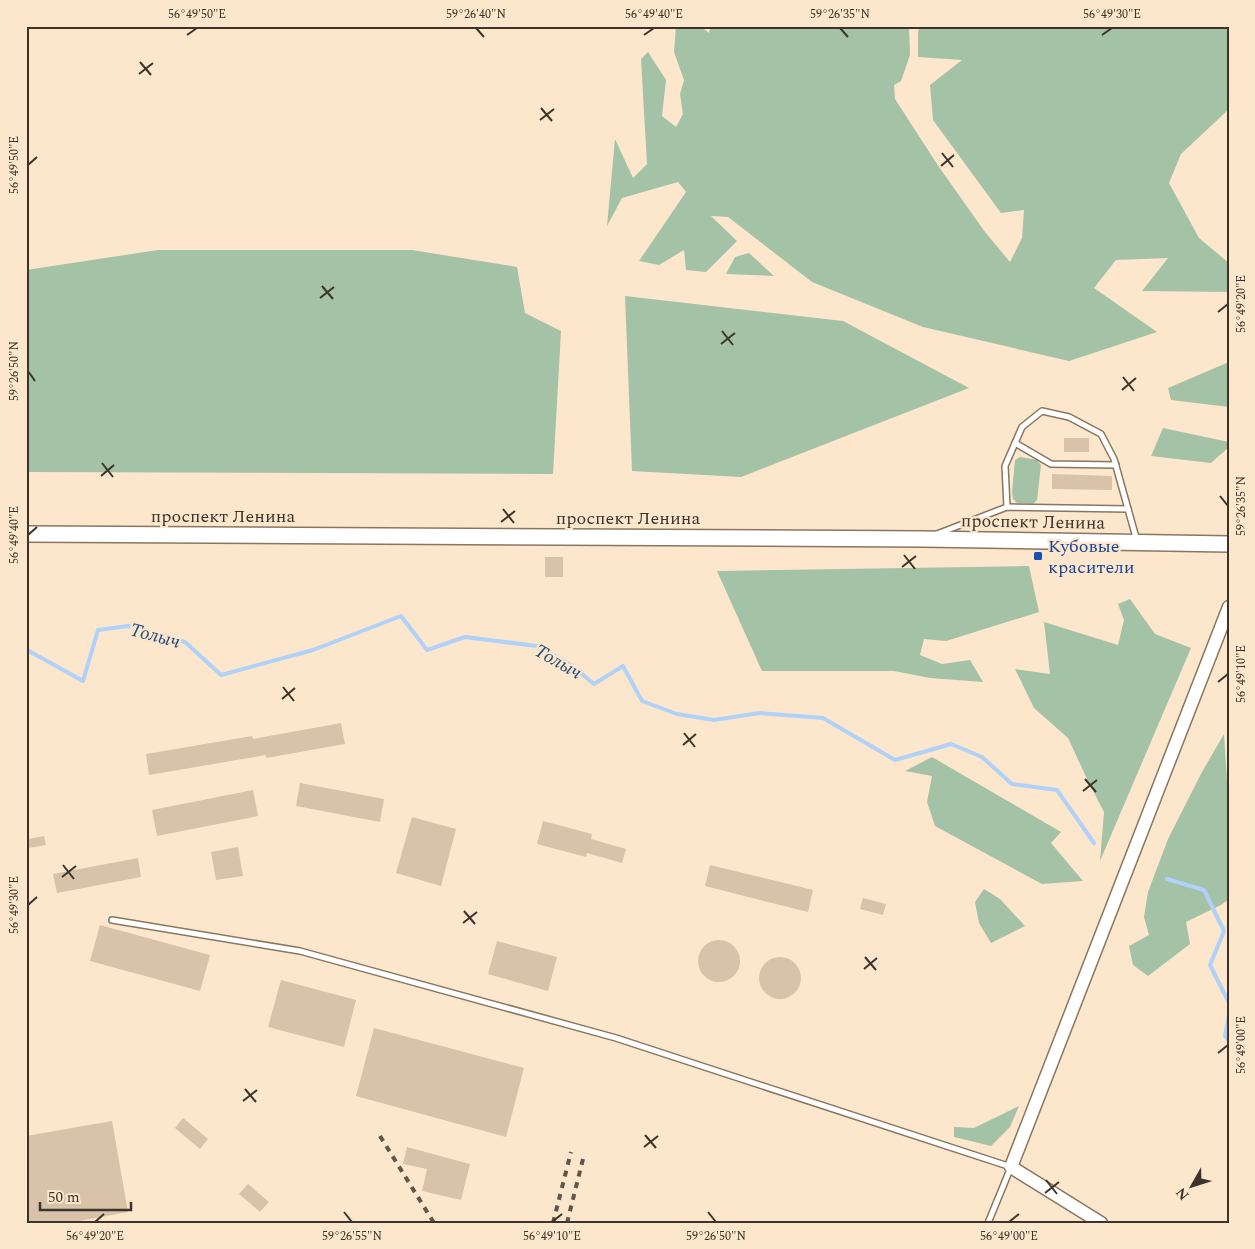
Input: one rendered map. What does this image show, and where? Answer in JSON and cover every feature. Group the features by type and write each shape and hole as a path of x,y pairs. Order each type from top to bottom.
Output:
{"main road":[{"name":"проспект Ленина","path":"26,534 924,539 1229,544"}],"street":[{"path":"1101,1223 1011,1167 1229,607"}],"lane":[{"path":"1007,507 1005,466 1022,427 1042,411 1069,417 1101,434 1114,459 1137,542"},
{"path":"1015,443 1050,464 1116,465"},
{"path":"924,539 1007,507 1128,509"},
{"path":"112,920 300,952 616,1038 1011,1167 988,1223"}],"green space":[{"path":"676,26 700,26 709,33 711,26 909,26 910,55 901,81 894,85 895,99 939,167 985,232 1010,262 1022,238 1024,210 1001,213 933,120 930,85 962,60 918,57 918,31 921,26 1229,26 1229,109 1181,154 1169,183 1199,238 1229,263 1229,292 1142,291 1168,258 1116,260 1094,288 1157,332 1069,361 923,327 812,282 728,217 711,216 737,241 706,272 686,270 684,250 659,265 639,261 686,192 678,182 622,198 607,226 615,139 633,178 647,164 641,59 648,52 666,80 662,116 676,127 683,114 680,94 684,80 674,52"},
{"path":"158,250 412,250 517,267 525,313 561,331 553,474 26,472 26,270"},
{"path":"749,253 774,276 726,274 735,257"},
{"path":"625,296 843,321 969,388 741,477 632,471"},
{"path":"1229,362 1229,407 1171,400 1168,388"},
{"path":"1163,428 1229,442 1229,447 1211,463 1151,456"},
{"path":"1020,457 1037,460 1041,465 1037,500 1033,504 1017,503 1013,499 1015,460"},
{"path":"1029,566 1039,612 946,641 924,639 920,655 942,664 970,660 983,682 930,678 894,671 762,671 717,571"},
{"path":"1130,599 1155,634 1191,648 1100,861 1104,812 1068,738 1034,708 1015,669 1050,674 1044,622 1118,645 1124,620 1118,604"},
{"path":"1224,734 1227,781 1229,780 1229,899 1221,905 1186,922 1190,944 1148,976 1133,965 1129,946 1149,935 1144,917 1148,892 1168,839 1202,772"},
{"path":"932,757 1061,832 1051,843 1083,881 1042,884 935,826 927,802 932,776 905,771"},
{"path":"984,889 1000,899 1025,926 991,943 979,923 975,902"},
{"path":"1019,1106 1010,1127 991,1146 954,1137 954,1127 974,1128"}],"building":[{"path":"1064,438 1089,438 1089,452 1064,452"},
{"path":"1052,474 1112,476 1112,490 1052,489"},
{"path":"545,557 563,557 563,577 545,577"},
{"path":"341,723 345,744 149,775 146,754 252,736 253,739"},
{"path":"300,783 384,799 380,822 296,806"},
{"path":"253,790 258,816 157,836 152,810"},
{"path":"412,817 456,829 441,886 396,873"},
{"path":"543,821 592,834 591,839 626,849 622,863 587,853 586,857 537,844"},
{"path":"44,836 46,845 29,848 28,839"},
{"path":"238,847 243,876 216,880 211,852"},
{"path":"138,858 141,877 57,893 53,874"},
{"path":"710,865 813,890 808,912 705,886"},
{"path":"863,898 886,904 883,915 860,909"},
{"path":"100,925 210,955 200,991 90,961"},
{"path":"715,940 723,940 734,946 740,961 734,976 723,982 715,982 704,976 698,965 698,957 704,946"},
{"path":"497,941 557,957 548,991 488,974"},
{"path":"776,957 784,957 795,963 801,978 795,993 784,999 776,999 765,993 759,982 759,974 765,963"},
{"path":"281,980 356,1000 344,1047 268,1027"},
{"path":"374,1028 524,1068 506,1137 356,1096"},
{"path":"183,1118 208,1139 200,1149 175,1128"},
{"path":"112,1121 128,1212 68,1223 26,1223 26,1136"},
{"path":"407,1147 470,1164 461,1200 422,1191 427,1169 403,1164"},
{"path":"248,1184 269,1202 260,1212 239,1194"}],"waterway":[{"name":"Толыч","path":"26,654 29,651 83,681 98,630 128,626 185,642 221,675 313,650 401,616 427,650 465,637 537,646 571,665 594,684 623,666 642,701 677,714 714,720 760,713 823,718 895,760 951,744 982,757 1012,784 1057,790 1094,843"},
{"name":"Толыч","path":"1167,879 1204,890 1224,931 1210,965 1229,1003"},
{"name":"Толыч","path":"1229,1014 1225,1036 1229,1041"}],"railway":[{"path":"380,1136 434,1223"},
{"path":"553,1223 571,1152"},
{"path":"567,1223 584,1155"}],"place":[{"name":"Кубовые красители","path":"1038,556"}]}
